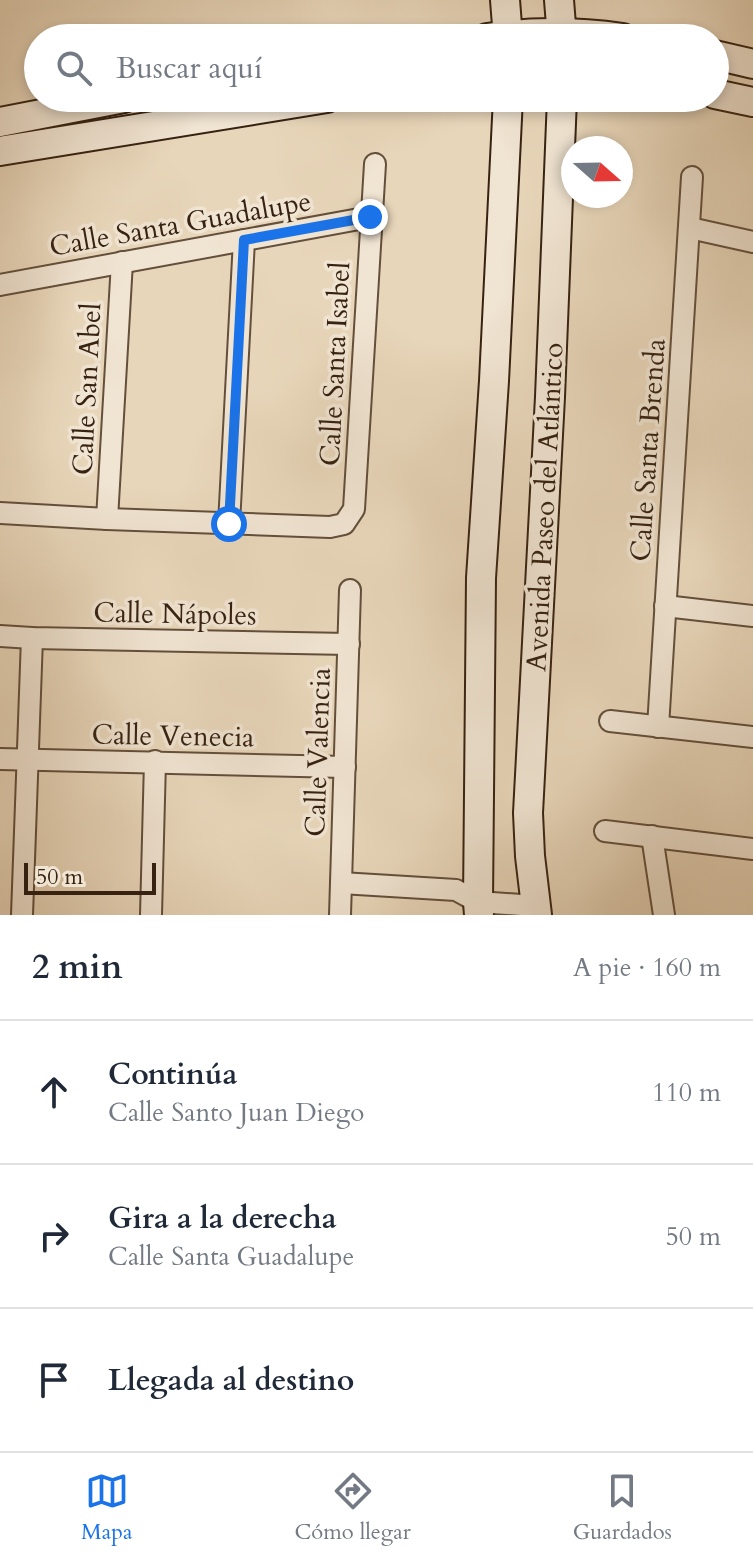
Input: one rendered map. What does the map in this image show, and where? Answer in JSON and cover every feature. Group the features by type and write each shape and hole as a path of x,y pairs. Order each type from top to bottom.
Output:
{"street":[{"path":"502,24 505,0"},
{"path":"559,0 561,24"},
{"path":"729,58 753,64"},
{"path":"729,97 753,102"},
{"path":"0,122 52,112"},
{"path":"0,151 241,112"},
{"name":"Avenida Paseo del Atlántico","path":"474,911 481,578 507,112"},
{"name":"Avenida Paseo del Atlántico","path":"536,910 528,813 561,112"},
{"name":"Calle Santa Isabel","path":"229,524 339,527 349,519 354,509 375,164"},
{"name":"Calle Santa Brenda","path":"658,727 692,177"},
{"name":"Calle Santa Guadalupe","path":"0,285 370,217"},
{"path":"690,228 753,242"},
{"path":"0,513 229,524 244,240"},
{"name":"Calle San Abel","path":"107,519 122,262"},
{"name":"Calle Valencia","path":"340,915 350,590"},
{"path":"665,606 753,616"},
{"name":"Calle Nápoles","path":"0,636 349,644"},
{"path":"22,915 32,638"},
{"path":"610,721 753,737"},
{"name":"Calle Venecia","path":"0,759 345,767"},
{"path":"151,915 155,761"},
{"path":"605,831 753,849"},
{"path":"652,836 664,915"},
{"path":"341,883 456,890 474,911 536,910"}],"route":[{"path":"229,524 244,240 370,217"}]}
